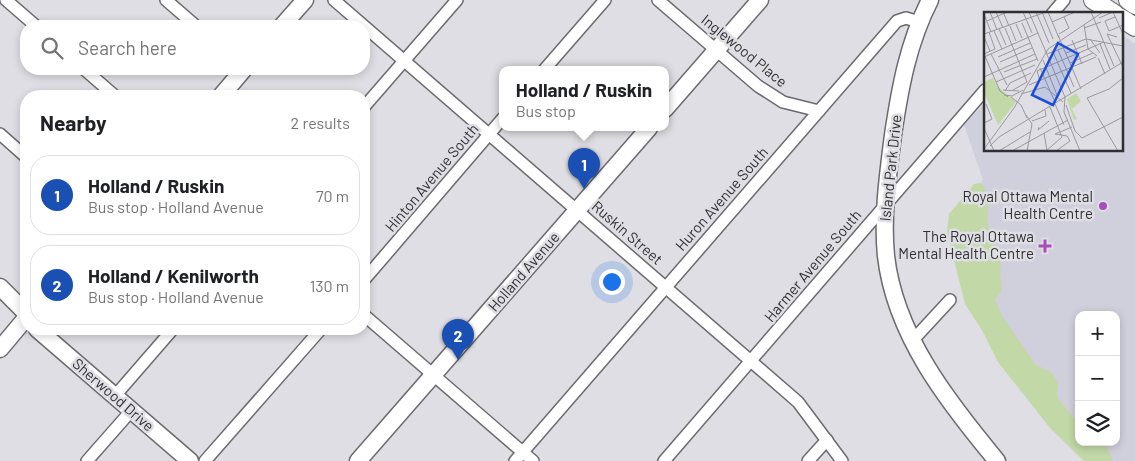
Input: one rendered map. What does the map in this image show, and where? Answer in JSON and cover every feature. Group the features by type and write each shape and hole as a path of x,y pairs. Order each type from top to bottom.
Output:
{"main road":[{"path":"1093,0 1112,12"},
{"path":"1128,0 1135,4"},
{"path":"1122,19 1135,26"}],"street":[{"path":"166,0 189,20"},
{"path":"287,20 304,0"},
{"name":"Ruskin Street","path":"334,0 357,20"},
{"path":"370,100 457,0"},
{"path":"547,66 605,0"},
{"name":"Inglewood Place","path":"658,0 758,86 783,102 818,111"},
{"path":"669,104 760,0"},
{"name":"Island Park Drive","path":"930,0 919,22 902,79 889,164 886,202 885,245 888,271 899,310 913,340 946,396 996,461"},
{"path":"1054,12 1064,0"},
{"path":"5,2 28,20"},
{"name":"Huron Avenue South","path":"519,457 897,21 906,18 919,22"},
{"name":"Ruskin Street","path":"370,31 798,402 842,461"},
{"path":"91,75 108,90"},
{"path":"226,90 239,75"},
{"name":"Harmer Avenue South","path":"664,461 751,362 886,202 984,91"},
{"name":"Hinton Avenue South","path":"370,273 499,123"},
{"name":"Holland Avenue","path":"358,461 646,131"},
{"path":"0,134 20,152"},
{"path":"0,287 20,307"},
{"path":"913,340 950,300"},
{"path":"370,320 433,375 519,457 533,461"},
{"path":"0,349 20,325"},
{"name":"Sherwood Drive","path":"44,335 190,461"},
{"path":"114,397 167,335"},
{"path":"204,461 316,335"},
{"path":"87,461 131,411"},
{"path":"808,461 827,440"}],"shaded area":[{"name":"The Royal Ottawa Mental Health Centre","path":"1122,35 1135,44 1135,461 1092,461 1077,446 1120,446 1120,311 1075,311 1075,444 1032,400 951,219 983,180 964,125 984,104 984,151 1122,151"}],"green space":[{"path":"980,183 986,192 989,230 999,253 1002,290 995,300 1002,316 1035,364 1052,373 1058,384 1057,396 1075,419 1075,446 1105,446 1113,461 1084,461 1050,428 998,362 983,332 965,304 947,232 949,214 974,184"}],"place":[{"name":"Holland / Ruskin","path":"584,189"},
{"name":"Royal Ottawa Mental Health Centre","path":"1103,206"},
{"name":"The Royal Ottawa Mental Health Centre","path":"1045,246"},
{"name":"Holland / Kenilworth","path":"458,360"}]}
